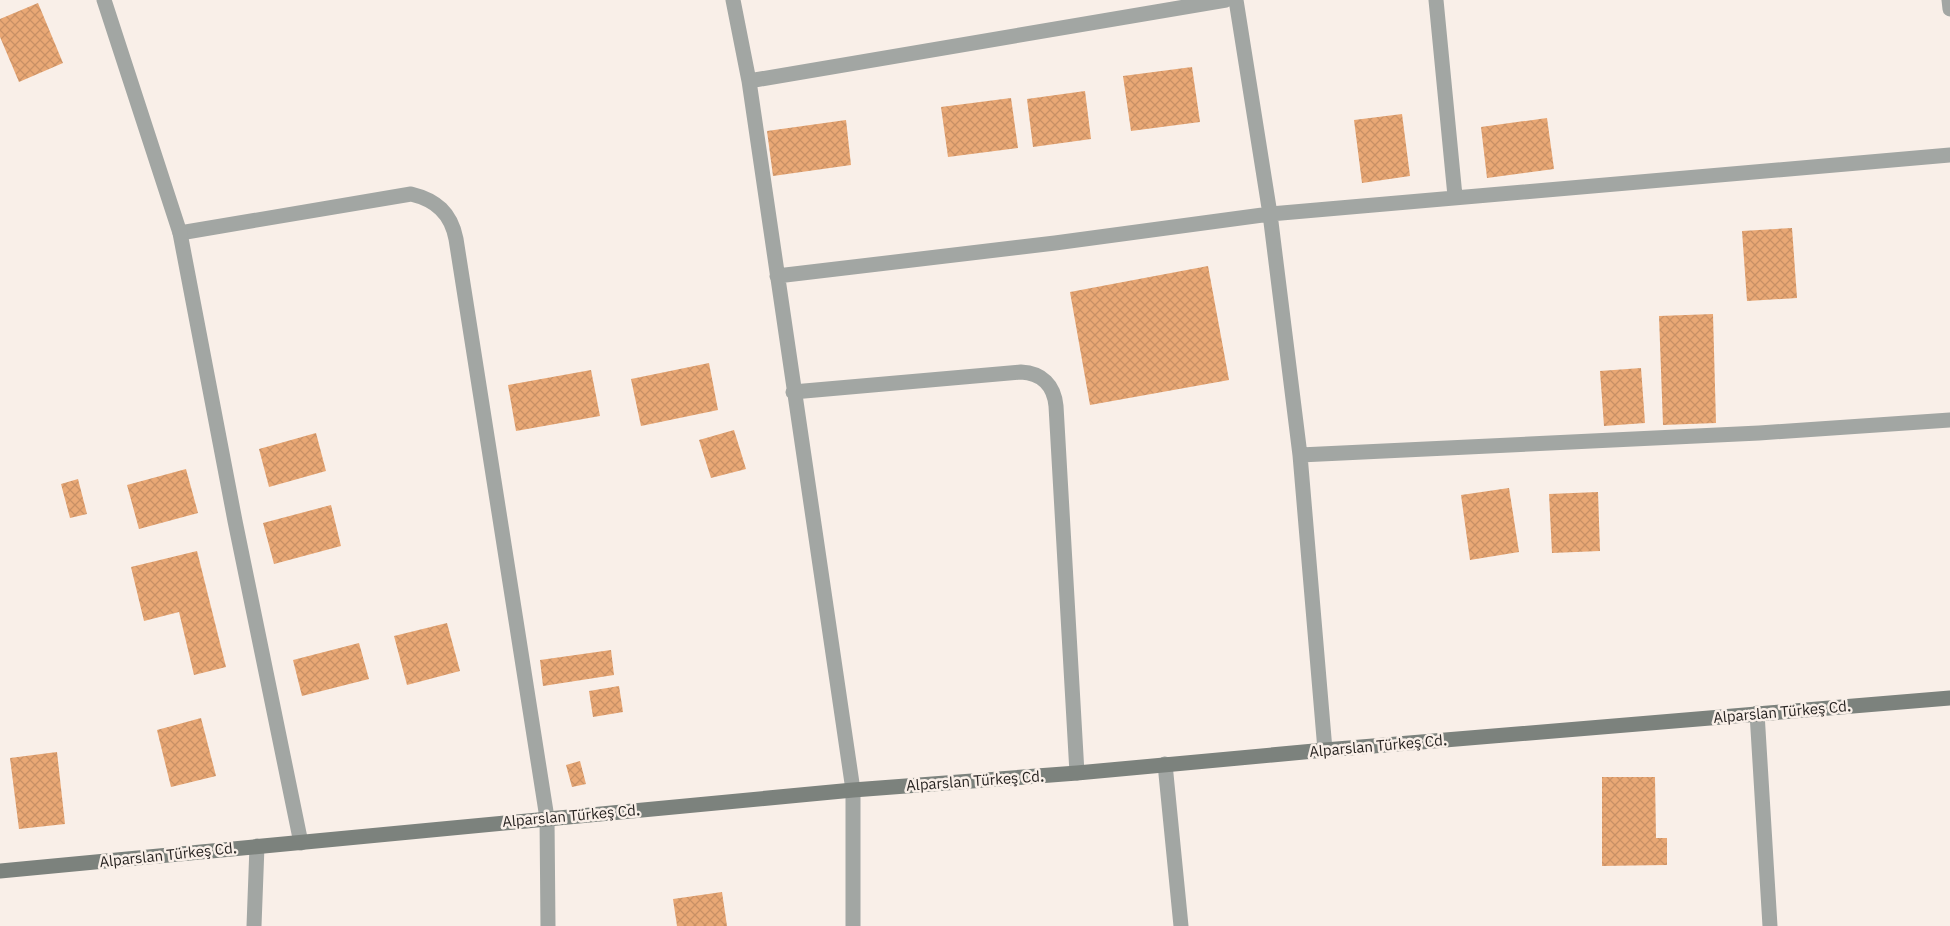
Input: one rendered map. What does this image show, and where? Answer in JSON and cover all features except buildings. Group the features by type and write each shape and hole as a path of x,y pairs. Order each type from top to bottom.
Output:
{"street":[{"path":"104,0 180,233 235,521 301,843"},
{"path":"733,0 749,80 793,392 853,790 854,926"},
{"path":"749,80 1226,0"},
{"path":"1236,0 1270,214 1300,455 1325,750"},
{"path":"1436,0 1455,196"},
{"path":"1949,0 1950,10"},
{"path":"777,276 1055,243 1270,214 1455,196 1950,154"},
{"path":"180,233 411,194 433,201 449,218 456,239 547,818 548,926"},
{"path":"793,392 1021,372 1038,375 1052,387 1056,406 1077,774"},
{"path":"1300,455 1759,433 1950,420"},
{"name":"Alparslan Türkeş Cd.","path":"0,872 853,790 1077,774 1325,750 1950,698"},
{"path":"1757,713 1770,926"},
{"path":"1165,764 1181,926"},
{"path":"254,926 257,846"}]}
